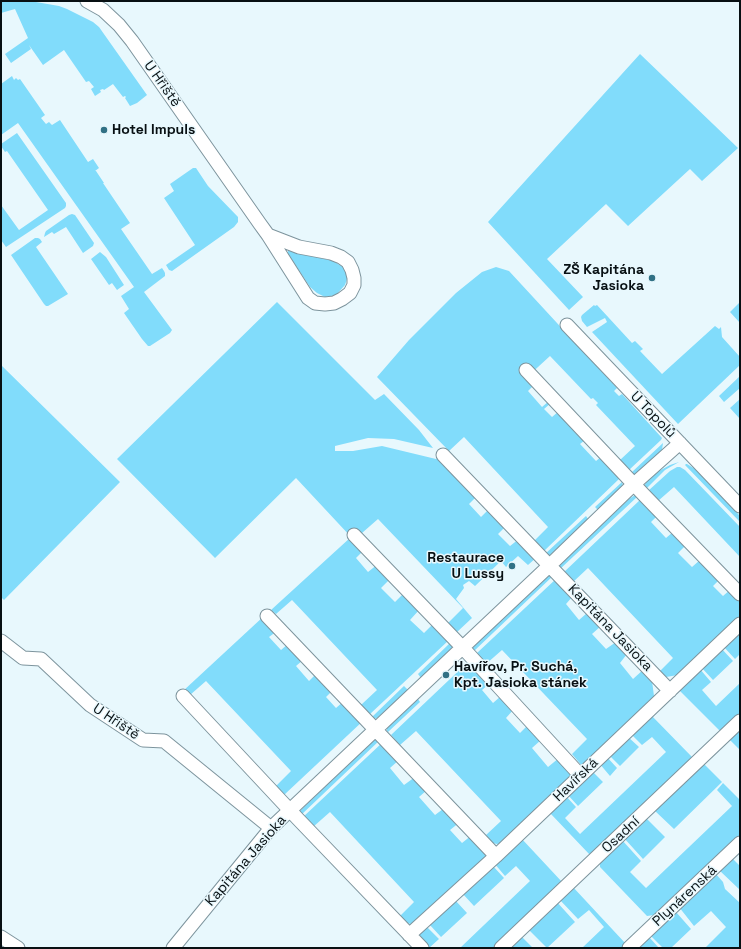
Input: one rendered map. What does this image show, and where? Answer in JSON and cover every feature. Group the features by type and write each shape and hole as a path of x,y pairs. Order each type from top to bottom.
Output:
{"street":[{"name":"U Hřiště","path":"87,1 103,10 119,25 132,41 268,235 308,298 315,303 334,303 350,293 354,285 354,278 348,262 341,257 331,253 299,247 268,235"},
{"name":"U Topolů","path":"567,325 740,506"},
{"path":"526,370 740,594"},
{"name":"Kapitána Jasioka","path":"174,948 271,828 634,484 680,443"},
{"name":"Kapitána Jasioka","path":"444,455 670,691"},
{"path":"354,535 580,775"},
{"path":"267,616 496,856"},
{"name":"Havířská","path":"409,935 496,856 740,624"},
{"name":"U Hřiště","path":"1,641 23,658 41,659 90,705 143,740 164,741 271,828"},
{"path":"182,696 422,948"},
{"name":"Osadní","path":"501,948 740,721"},
{"name":"Plynárenská","path":"629,948 740,843"},
{"path":"1,936 18,948"}],"shaded area":[{"path":"1,1 36,2 59,6 93,22 99,27 147,95 137,103 130,106 125,98 126,97 123,97 113,84 104,90 100,90 101,92 95,96 91,89 94,87 89,81 86,82 64,50 43,65 29,45 31,49 11,63 5,54 28,38 15,9 1,13"},
{"path":"640,54 738,148 702,181 690,169 628,226 606,204 547,259 583,297 569,310 488,222"},
{"path":"12,76 14,80 16,78 18,80 20,79 45,115 41,118 46,124 49,122 52,125 60,120 88,162 93,159 99,168 95,171 130,223 121,229 152,274 162,268 164,271 165,276 144,292 172,330 170,333 150,346 148,346 142,339 124,313 129,309 121,296 134,287 18,123 1,135 1,84"},
{"path":"17,133 66,203 66,206 6,247 1,240 1,205 19,230 48,210 7,151 5,152 1,146 1,144"},
{"path":"193,168 196,168 208,186 238,217 238,222 234,227 172,271 169,270 166,265 195,245 164,198 174,191 170,184"},
{"path":"72,214 75,215 94,243 93,246 83,253 66,227 54,234 52,232 44,237 46,231"},
{"path":"35,238 40,239 42,242 36,247 68,294 48,306 44,304 11,255"},
{"path":"291,250 333,261 343,267 348,276 345,285 336,295 325,297 317,293 310,287 288,254 288,251"},
{"path":"100,252 106,257 124,285 117,290 112,283 109,285 91,259"},
{"path":"496,267 509,271 617,388 614,391 619,396 622,394 662,438 629,470 620,460 635,446 596,405 598,403 593,398 591,399 550,356 526,378 533,386 528,391 542,407 549,401 551,403 544,409 552,417 559,411 585,440 580,444 596,461 602,456 621,476 544,551 533,542 548,527 464,437 449,451 377,377 409,340 456,293 482,272"},
{"path":"277,302 375,400 384,394 419,430 433,448 394,439 368,438 335,446 335,451 353,451 382,446 436,459 441,457 478,495 469,504 481,517 490,508 507,525 498,534 510,546 519,539 537,557 528,565 518,556 506,567 501,561 475,586 469,581 463,585 464,588 456,599 472,618 456,633 448,623 463,608 378,519 362,533 360,532 364,550 356,558 368,572 378,564 391,578 381,588 395,602 404,593 420,609 410,620 424,633 434,623 449,640 369,715 359,706 377,690 292,600 276,614 271,610 351,537 296,478 215,558 117,459"},
{"path":"740,302 740,323 730,312"},
{"path":"594,305 597,305 632,343 635,341 643,349 640,351 662,374 715,326 719,329 721,327 722,337 740,357 740,365 678,424 592,332 607,322 605,318 587,327 582,321 582,315"},
{"path":"1,365 120,482 4,600 1,597"},
{"path":"740,376 740,388 724,402 719,396"},
{"path":"740,399 740,419 730,408"},
{"path":"663,443 662,450 635,475 632,476 632,472"},
{"path":"679,462 665,470 644,491 643,488 647,481 659,471"},
{"path":"686,464 695,469 740,516 740,522 685,465"},
{"path":"677,467 685,470 740,527 740,557 674,487 658,501 648,491 670,471"},
{"path":"622,482 623,486 598,510 595,507"},
{"path":"635,495 637,497 559,570 558,567 561,563"},
{"path":"641,499 657,516 651,522 666,538 673,532 685,546 678,553 692,567 700,560 719,580 713,586 723,596 731,589 740,599 740,617 678,675 666,677 658,673 673,658 588,568 572,583 563,573"},
{"path":"586,516 588,519 587,521 550,555 545,554"},
{"path":"554,575 473,652 473,647 548,576"},
{"path":"557,578 573,596 566,604 579,620 587,613 601,626 592,634 606,649 616,642 627,654 620,663 633,679 644,669 652,681 654,696 582,766 572,754 587,739 502,650 486,664 477,653"},
{"path":"264,616 277,631 269,637 281,650 288,644 303,660 296,666 309,681 316,674 333,690 326,697 336,708 344,701 364,720 284,795 279,792 276,786 291,771 206,681 190,695 183,691"},
{"path":"740,631 740,654 735,659 723,646"},
{"path":"451,642 453,647 421,678 418,674"},
{"path":"721,648 733,661 713,680 701,667"},
{"path":"469,661 489,684 482,690 493,703 501,696 514,709 506,718 520,733 528,725 541,740 532,748 548,767 559,758 574,773 501,843 497,844 492,843 486,835 501,821 416,731 400,745 391,735"},
{"path":"699,668 711,682 702,690 716,706 740,683 740,714 721,732 678,689"},
{"path":"404,686 408,690 374,719 372,717"},
{"path":"418,699 420,702 388,732 387,728"},
{"path":"651,715 692,757 692,759 590,855 550,813 565,795 576,807 565,818 580,834 666,752 652,737 642,745 630,733"},
{"path":"740,729 740,750 729,739"},
{"path":"627,736 639,747 620,766 608,754"},
{"path":"374,739 380,740 300,816 299,812"},
{"path":"383,742 399,760 390,768 404,785 415,777 427,790 419,797 435,815 447,806 460,822 450,830 462,843 472,835 485,851 484,860 416,922 411,924 399,917 414,902 330,812 313,827 302,818"},
{"path":"606,756 617,768 610,776 599,763"},
{"path":"703,764 722,782 674,829 654,810"},
{"path":"591,770 603,782 578,806 567,794"},
{"path":"723,783 740,800 740,837 659,913 647,916 600,867 600,862 622,840 641,861 630,872 646,888 732,806 717,790"},
{"path":"646,818 665,837 643,859 624,838"},
{"path":"521,838 563,883 495,948 460,948 530,881 516,866 505,876 494,863"},
{"path":"731,857 740,866 740,890 719,870"},
{"path":"492,865 504,878 474,906 462,893"},
{"path":"715,873 723,882 725,889 740,903 740,948 705,948 726,927 711,911 694,926 679,907"},
{"path":"572,886 626,944 622,948 582,948 604,927 589,910 578,919 559,899"},
{"path":"455,900 467,913 441,937 429,924"},
{"path":"556,901 575,922 547,948 528,929"},
{"path":"676,912 691,929 671,948 663,948 650,935"},
{"path":"427,927 439,939 429,948 426,948 417,936"},
{"path":"521,936 533,948 508,948"},
{"path":"649,937 659,948 634,948"}],"place":[{"name":"Hotel Impuls","path":"104,130"},
{"name":"ZŠ Kapitána Jasioka","path":"652,278"},
{"name":"Restaurace U Lussy","path":"512,566"},
{"name":"Havířov, Pr. Suchá, Kpt. Jasioka stánek","path":"446,675"}]}
